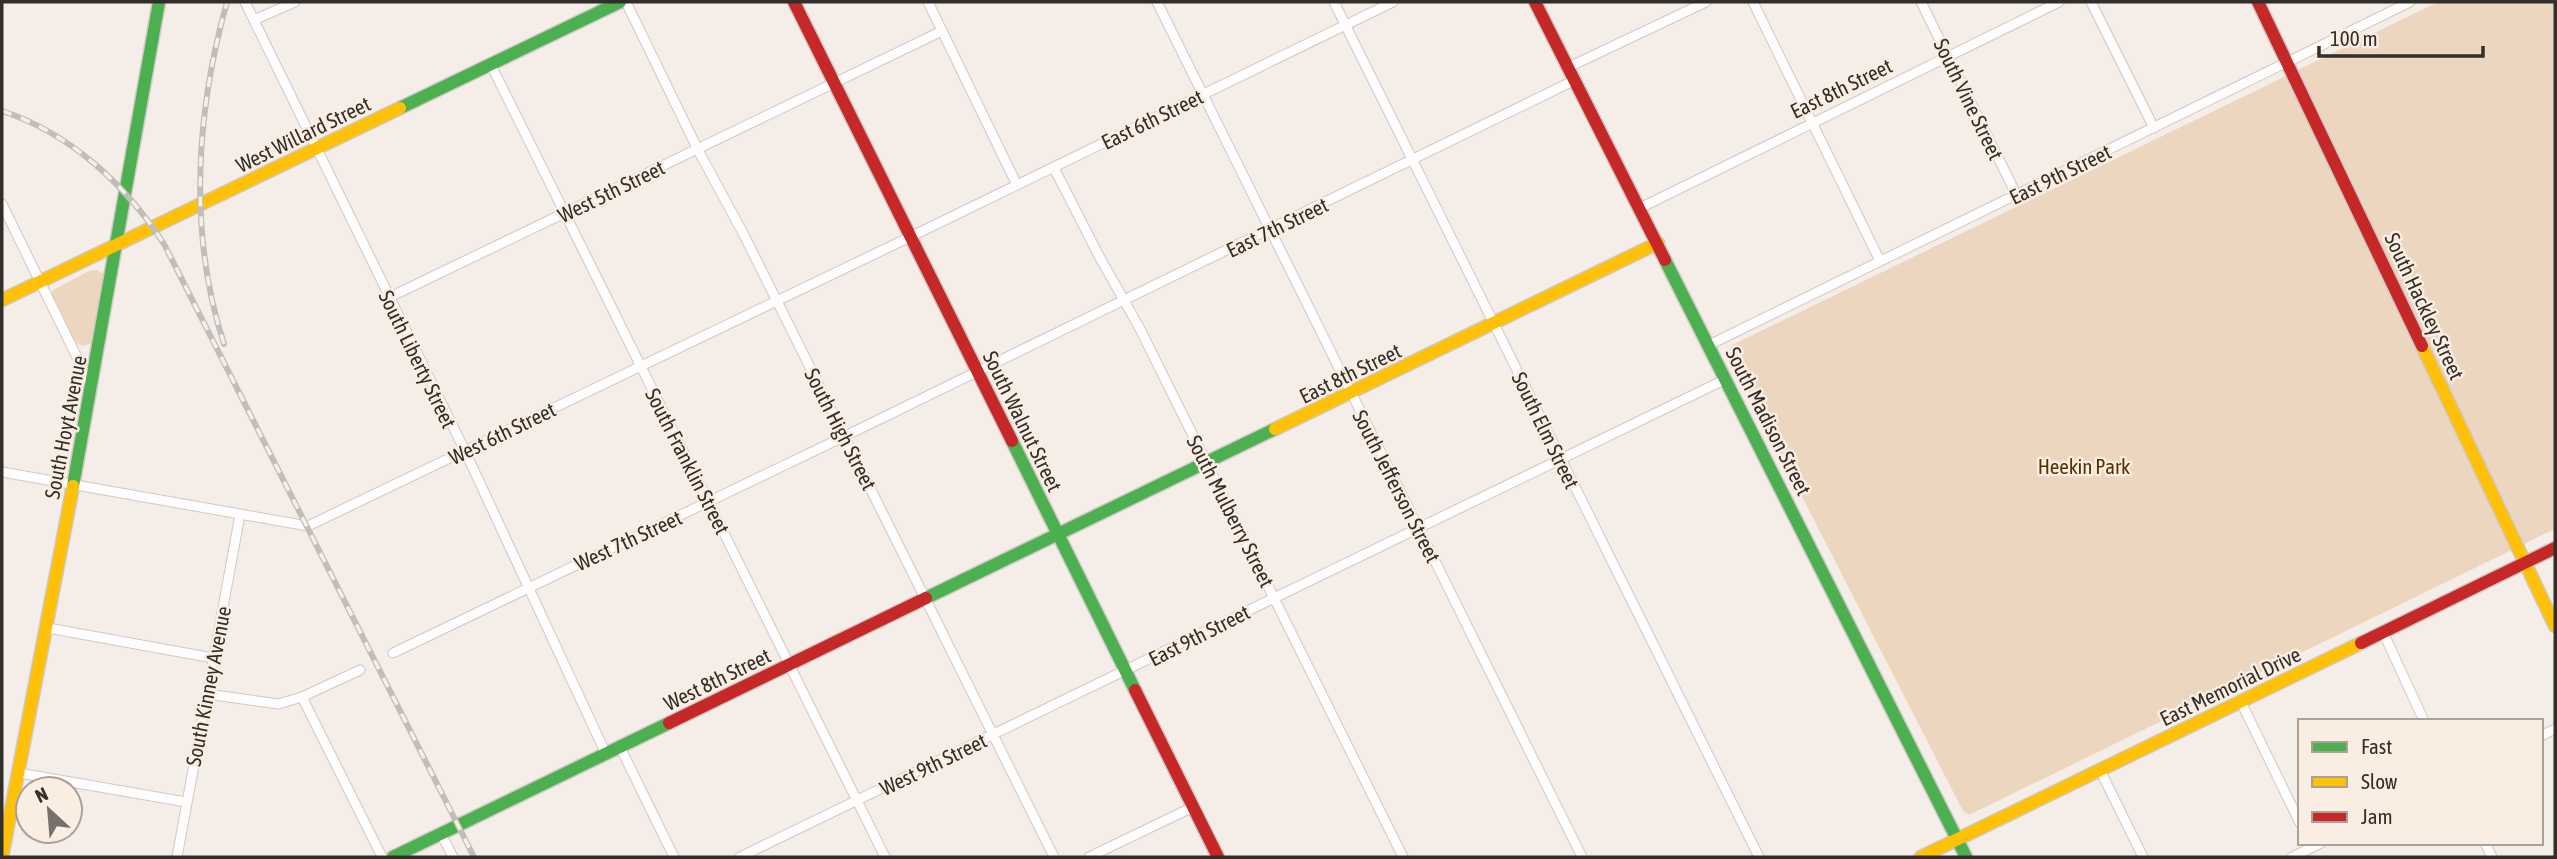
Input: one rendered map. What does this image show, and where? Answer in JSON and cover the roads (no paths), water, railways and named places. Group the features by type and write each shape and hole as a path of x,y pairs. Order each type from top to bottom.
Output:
{"main road":[{"name":"South Hoyt Avenue","path":"2,857 4,829 19,773 48,628 159,2"},
{"name":"South Walnut Street","path":"794,2 1218,857"},
{"name":"South Madison Street","path":"1535,2 1966,857"},
{"name":"South Hackley Street","path":"2258,2 2555,626"},
{"name":"West Willard Street","path":"2,300 116,249 612,4"},
{"name":"East 8th Street","path":"1059,536 1658,243"},
{"name":"West 8th Street","path":"393,857 1059,536"},
{"name":"East Memorial Drive","path":"1921,857 2555,548"}],"street":[{"name":"South Liberty Street","path":"245,2 465,451 606,754"},
{"path":"254,20 295,2"},
{"name":"South High Street","path":"626,2 1054,857"},
{"path":"928,2 1017,185"},
{"name":"South Jefferson Street","path":"1157,2 1582,857"},
{"name":"South Elm Street","path":"1334,2 1561,458 1585,512 1759,857"},
{"name":"East 6th Street","path":"910,237 1393,2"},
{"path":"1569,67 1706,2"},
{"path":"1753,2 1880,261"},
{"name":"South Vine Street","path":"1921,2 2017,196"},
{"name":"East 8th Street","path":"1640,208 2059,2"},
{"path":"2091,2 2154,128"},
{"name":"East 9th Street","path":"1709,345 2410,2"},
{"name":"West 5th Street","path":"388,298 942,31"},
{"name":"South Franklin Street","path":"491,65 885,857"},
{"name":"East 7th Street","path":"977,372 1575,80"},
{"name":"South Mulberry Street","path":"1054,168 1125,300 1403,857"},
{"path":"2,204 92,388"},
{"name":"West 6th Street","path":"74,485 308,526 910,237"},
{"name":"West 7th Street","path":"393,653 977,372"},
{"name":"East 9th Street","path":"1126,672 1726,379"},
{"path":"2,472 74,485"},
{"name":"South Kinney Avenue","path":"177,857 240,515"},
{"path":"48,628 213,658"},
{"path":"2383,632 2423,719"},
{"path":"207,694 271,704 302,697 360,670"},
{"name":"West 9th Street","path":"740,857 1126,672"},
{"path":"302,697 382,857"},
{"path":"2241,702 2298,819"},
{"path":"620,747 674,857"},
{"path":"2100,770 2143,857"},
{"path":"19,773 186,803"},
{"path":"1089,857 1193,807"},
{"path":"441,834 453,857"},
{"path":"2292,857 2314,845 2316,857"}],"railway":[{"path":"224,344 205,260 200,173 208,86 227,2"},
{"path":"2,111 51,133 94,164 132,201 164,244 474,857"}],"park label":[{"name":"Heekin Park","path":"2084,466"}]}
